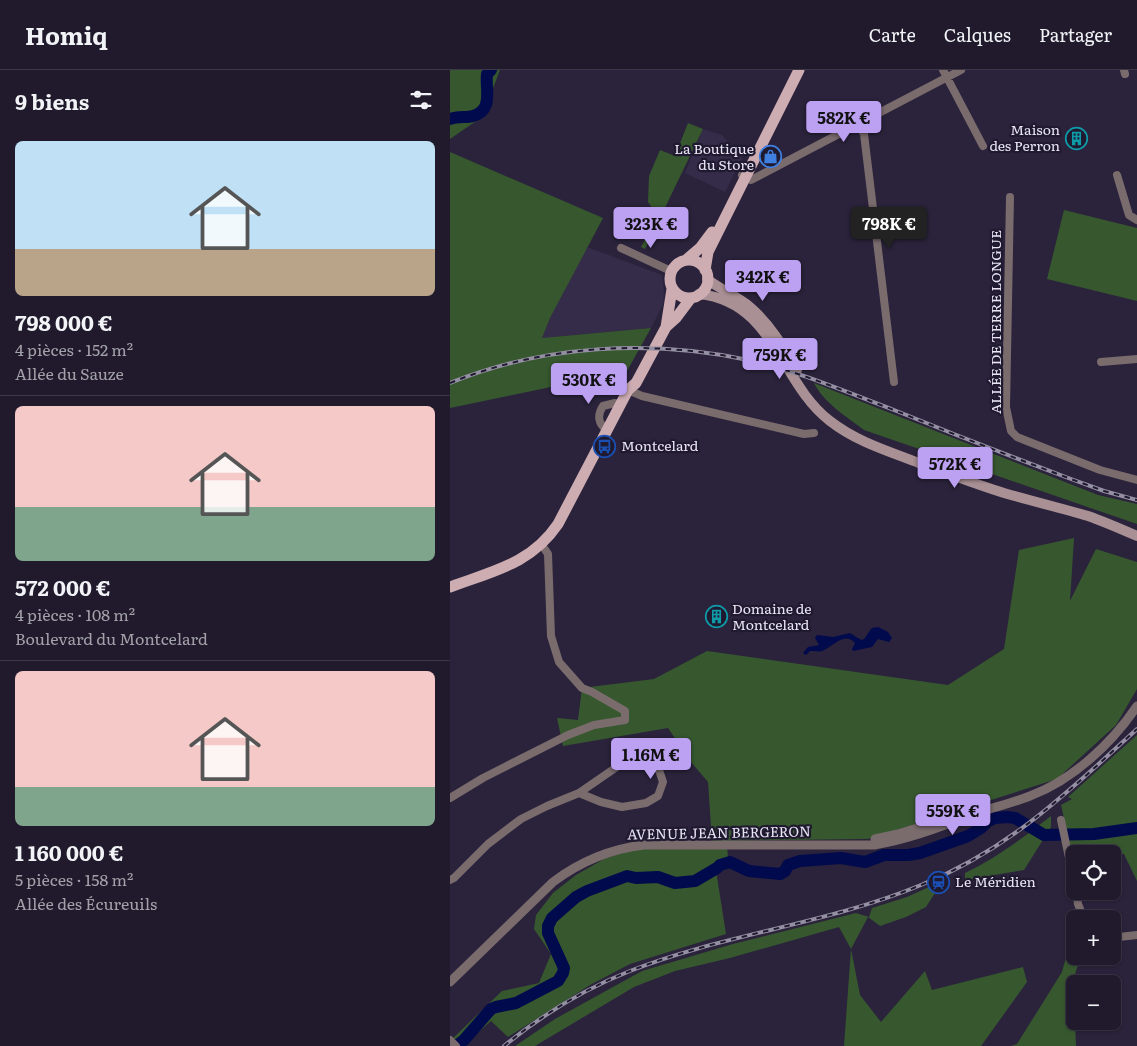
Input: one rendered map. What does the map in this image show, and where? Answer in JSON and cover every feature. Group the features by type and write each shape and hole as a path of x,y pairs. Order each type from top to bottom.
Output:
{"main road":[{"path":"665,328 695,296 704,290 708,252 795,70"},
{"path":"450,587 511,565 542,545 558,524 621,404 642,371 665,328 672,289 670,283 672,271 675,266 686,260 708,239 744,176 799,70"},
{"path":"686,260 697,262 718,287 748,306 762,318 815,407 830,421 863,442 1003,492 1090,517 1137,536"},
{"path":"672,289 681,296 714,296 733,303 755,320 783,354"},
{"path":"807,392 834,416 865,437 1004,487 1090,512 1137,529"}],"street":[{"path":"744,176 750,180 858,123 945,74 961,70"},
{"path":"945,74 983,146"},
{"path":"858,123 864,134 894,382"},
{"path":"1117,176 1129,215 1137,220"},
{"name":"ALLÉE DE TERRE LONGUE","path":"1010,197 1006,407 1011,431 1017,437 1100,470 1137,480"},
{"path":"621,248 672,271"},
{"path":"1101,362 1137,359"},
{"path":"631,390 642,396 804,434 814,433"},
{"path":"450,798 483,778 568,735 594,726 625,720 625,711 582,688 560,662 551,636 548,554 542,545"},
{"name":"AVENUE JEAN BERGERON","path":"450,982 553,882 574,867 607,852 644,845 858,844 1040,791 1057,783 1087,761 1115,733 1137,706"},
{"path":"450,880 488,844 521,819 579,793 624,762 649,763 660,770 663,782 658,796 646,803 622,806 601,802 579,793"},
{"path":"1061,820 1066,845"},
{"path":"1121,937 1137,935"},
{"path":"450,1040 456,1046"}],"shaded area":[{"path":"703,129 722,135 742,158 725,192 685,173"},
{"path":"587,247 662,275 663,304 651,328 542,338 550,318"},
{"path":"878,627 888,632 892,638 889,642 878,639 872,647 853,651 855,643 847,638 822,651 810,651 806,655 803,653 808,647 819,645 815,638 817,635 833,637 850,633 863,640 872,628"}],"green space":[{"path":"450,70 500,70 482,117 450,139"},
{"path":"688,123 703,129 645,249 641,247 656,219 655,212 648,202 649,176 660,150 675,156"},
{"path":"450,152 603,218 550,318 542,338 651,328 627,371 450,408"},
{"path":"1064,210 1137,228 1137,301 1047,279"},
{"path":"814,383 1098,495 1137,504 1137,524 864,430 830,403"},
{"path":"1074,538 1070,601 1096,549 1137,562 1137,689 1116,725 1057,779 868,839 712,841 708,782 691,762 668,728 563,746 557,718 578,720 582,688 654,679 707,651 948,685 1004,649 1019,550"},
{"path":"1137,735 1137,881 1124,854 1121,854 1121,845 1070,845 1061,805 1072,799 1068,797"},
{"path":"1051,816 1051,827 1024,870 965,880 965,873 988,861"},
{"path":"727,844 728,859 715,864 726,934 630,964 590,985 508,1037 491,1021 463,1046 450,1046 450,1041 502,991 539,983 551,954 534,929 536,915 553,893 576,875 604,859 644,845"},
{"path":"931,886 935,893 926,907 906,917 880,926 868,917 851,949 839,927 730,958 675,971 634,987 535,1046 515,1046 555,1019 642,971 733,944 856,913 869,917 872,908 907,897"},
{"path":"851,949 860,995 881,1022 925,971 932,990 1023,967 1027,982 981,1046 844,1046"},
{"path":"1066,957 1066,965 1078,965 1075,975 1066,975 1066,1030 1075,1030 1076,1046 1011,1046 1017,1044 1062,972"}],"waterway":[{"path":"450,119 473,116 484,109 487,98 487,74 491,70"},
{"path":"456,1046 464,1040 491,1009 516,1003 558,981 564,968 548,933 548,926 552,918 576,897 627,876 636,878 658,877 675,883 695,881 720,865 730,862 749,871 780,874 785,871 788,865 800,861 841,858 865,862 884,855 920,853 968,836 995,818 1015,818 1044,835 1094,834 1137,828"}],"railway":[{"path":"450,383 485,370 559,353 635,348 711,353 748,360 804,376 1071,479 1137,500"},
{"path":"504,1046 564,1004 596,986 630,971 702,947 849,910 921,885 953,871 1010,836 1062,797 1137,729"}],"place":[{"name":"Maison des Perron","path":"1076,138"},
{"name":"La Boutique du Store","path":"770,157"},
{"name":"Montcelard","path":"605,446"},
{"name":"Domaine de Montcelard","path":"716,617"},
{"name":"Le Méridien","path":"939,882"}]}
